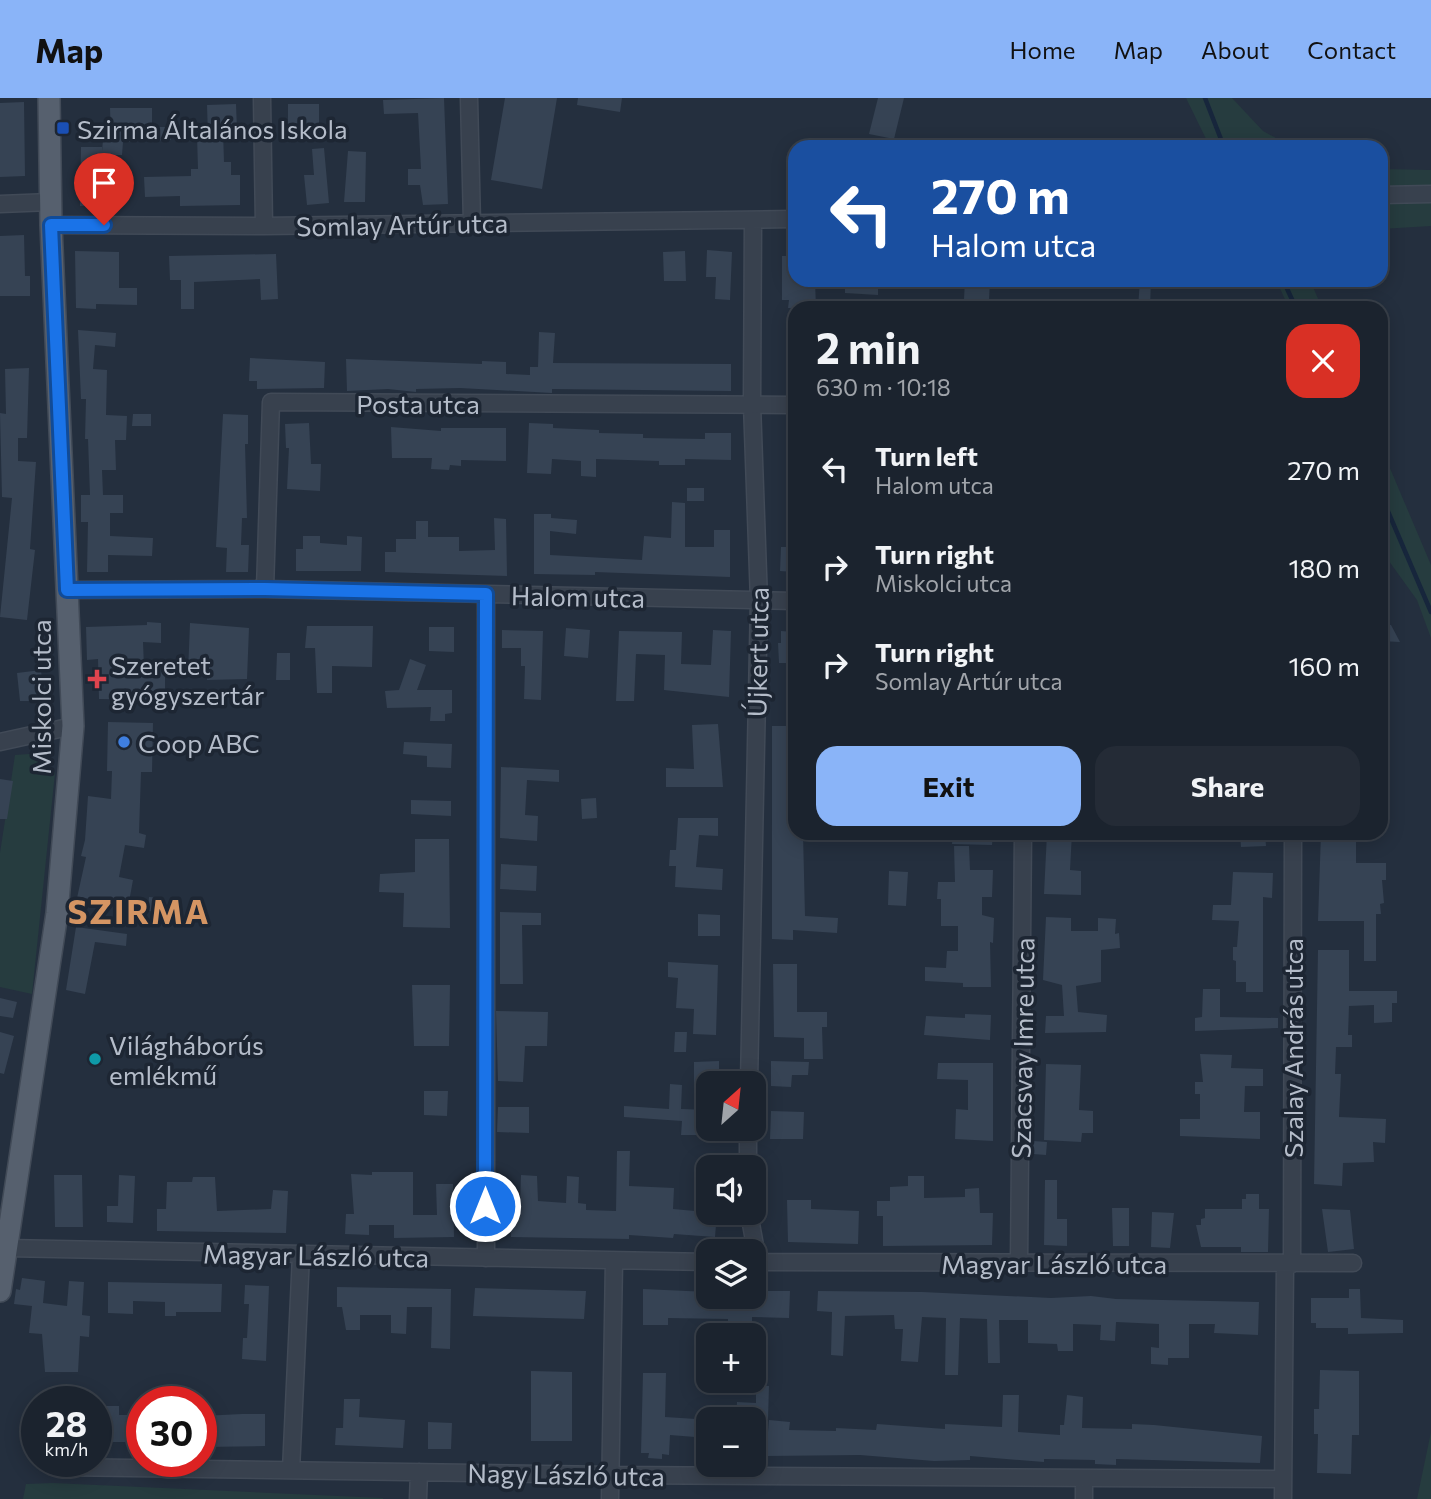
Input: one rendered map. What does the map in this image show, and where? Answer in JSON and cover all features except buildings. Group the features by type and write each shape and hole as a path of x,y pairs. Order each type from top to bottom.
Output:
{"main road":[{"name":"Miskolci utca","path":"0,1291 3,1246 57,912 73,726 51,225 49,98"}],"street":[{"path":"261,98 264,226"},
{"path":"469,98 472,224"},
{"path":"1388,195 1431,194"},
{"path":"0,204 51,202"},
{"name":"Somlay Artúr utca","path":"51,225 264,226 788,219"},
{"name":"Újkert utca","path":"749,1071 759,601 752,404 753,221"},
{"name":"Posta utca","path":"265,589 271,402 752,404"},
{"path":"752,404 788,405"},
{"name":"Halom utca","path":"67,590 265,589 788,601"},
{"path":"485,1258 486,594"},
{"path":"0,742 73,726"},
{"name":"Szacsvay Imre utca","path":"1019,1262 1023,840"},
{"name":"Szalay András utca","path":"1283,1499 1289,1264 1293,840"},
{"name":"Magyar László utca","path":"3,1246 301,1255 696,1262"},
{"path":"291,1470 301,1255"},
{"path":"610,1499 614,1261"},
{"name":"Magyar László utca","path":"766,1262 1353,1263"},
{"name":"Nagy László utca","path":"112,1468 611,1475 1283,1479"},
{"path":"418,1499 419,1472"},
{"path":"1084,1479 1084,1499"}],"green space":[{"path":"1186,98 1232,98 1263,131 1279,140 1207,140"},
{"path":"1388,169 1431,170 1431,226 1388,229"},
{"path":"1279,287 1313,287 1319,301 1286,301"},
{"path":"1388,464 1431,565 1431,638 1417,600 1388,560"},
{"path":"42,753 55,773 32,994 0,987 0,853 15,755"},
{"path":"1431,1432 1431,1499 1417,1499"},
{"path":"53,1483 383,1499 23,1499 26,1484"}],"waterway":[{"path":"1205,98 1221,140"},
{"path":"1286,287 1293,301"},
{"path":"1388,511 1431,612"}],"place":[{"name":"Szirma Általános Iskola","path":"63,128"},
{"name":"Szeretet gyógyszertár","path":"97,679"},
{"name":"Coop ABC","path":"124,742"},
{"name":"Világháborús emlékmű","path":"95,1059"}],"district":[{"name":"SZIRMA","path":"139,910"}],"route":[{"path":"104,225 51,225 67,590 265,589 486,594 483,919 485,1206"}]}
